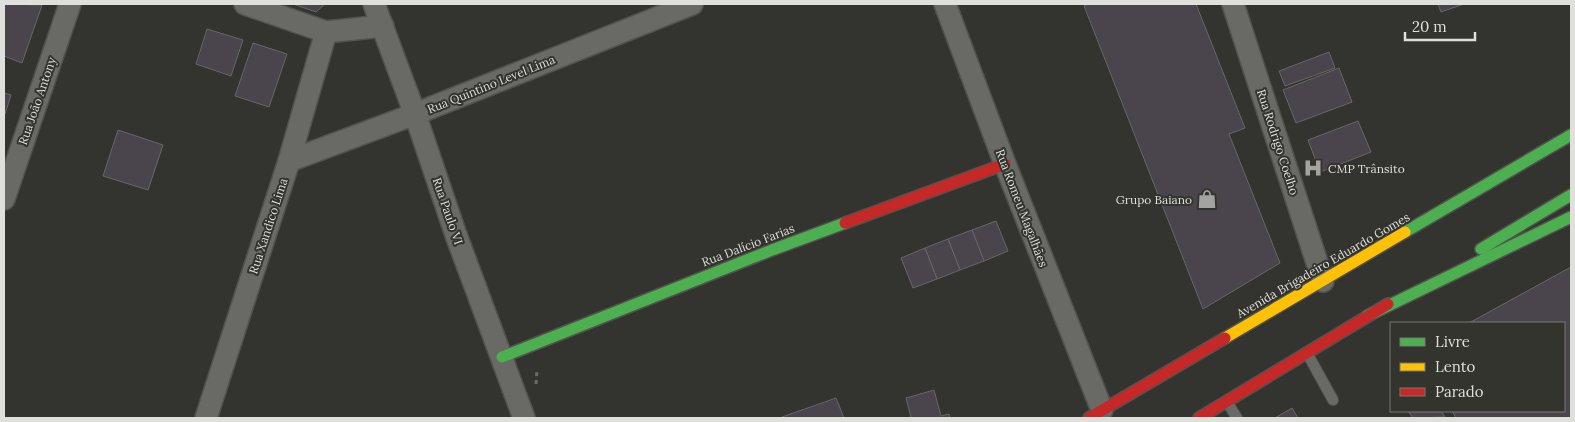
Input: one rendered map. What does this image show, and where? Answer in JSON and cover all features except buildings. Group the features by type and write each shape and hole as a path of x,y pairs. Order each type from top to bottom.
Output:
{"main road":[{"name":"Avenida Brigadeiro Eduardo Gomes","path":"1095,414 1571,135"},
{"name":"Rua Dalício Farias","path":"502,357 772,250 1005,164"},
{"path":"1199,418 1571,195"},
{"path":"1367,316 1571,217"}],"street":[{"name":"Rua João Antony","path":"4,196 70,4"},
{"path":"245,4 326,32 383,26"},
{"name":"Rua Paulo VI","path":"374,4 416,114 456,236 524,418"},
{"name":"Rua Quintino Level Lima","path":"289,161 416,114 657,10 692,4"},
{"name":"Rua Romeu Magalhães","path":"945,4 1095,414"},
{"name":"Rua Rodrigo Coelho","path":"1233,4 1323,281"},
{"name":"Rua Xandico Lima","path":"206,418 289,161 326,32"}],"lane":[{"path":"1307,353 1333,400"},
{"path":"1227,402 1237,418"}],"traffic: fast":[{"path":"1405,232 1571,135"},
{"path":"1481,249 1571,195"},
{"path":"1367,316 1571,217"},
{"path":"502,357 845,223"}],"traffic: slow":[{"path":"1225,338 1405,232"}],"traffic: jam":[{"path":"845,223 1005,164"},
{"path":"1199,418 1388,304"},
{"path":"1089,418 1225,338"}],"place":[{"name":"CMP Trânsito","path":"1313,168"},
{"name":"Grupo Baiano","path":"1207,199"}]}
